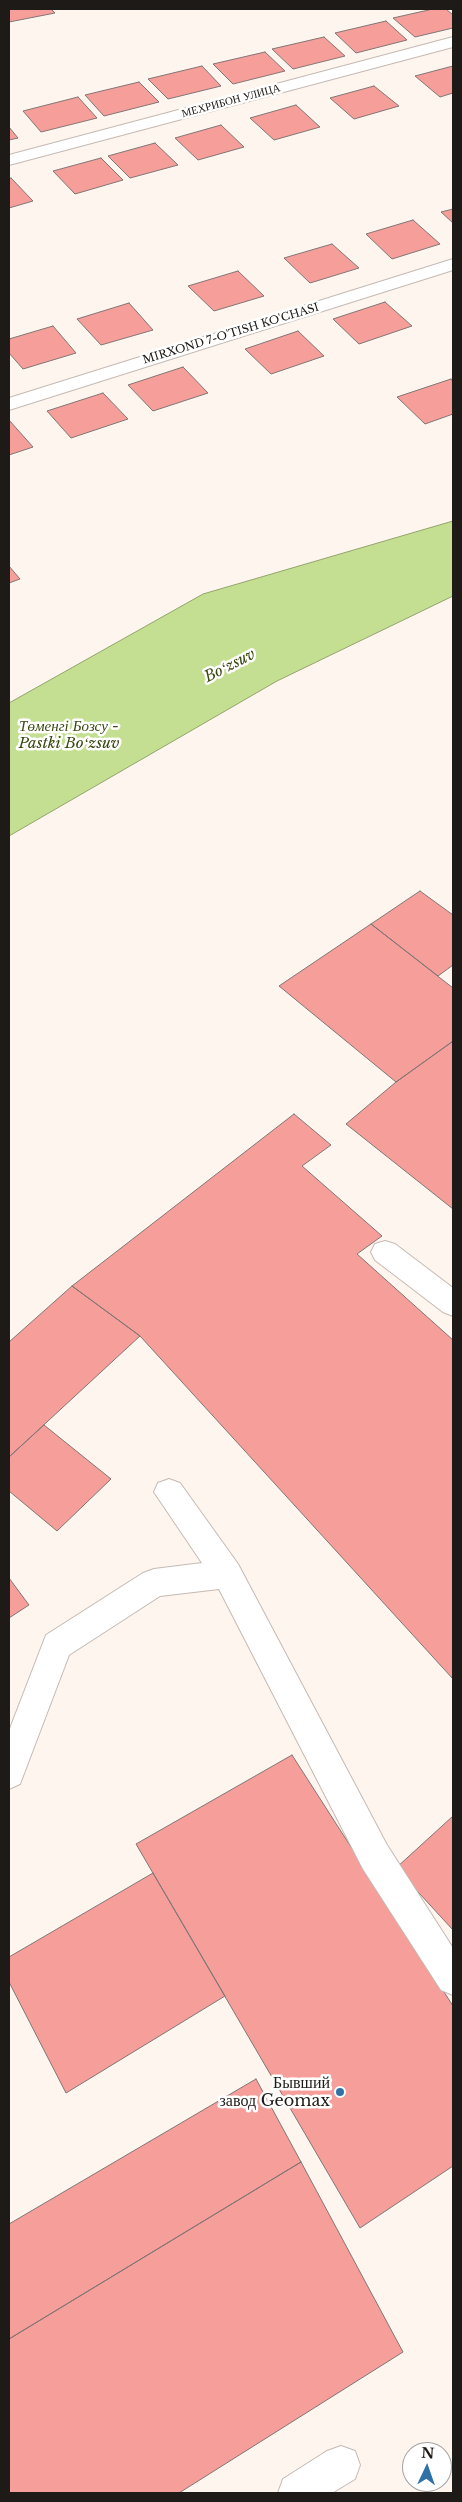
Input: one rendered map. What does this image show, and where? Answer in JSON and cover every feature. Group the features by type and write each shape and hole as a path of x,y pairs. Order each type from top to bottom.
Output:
{"street":[{"name":"МЕХРИБОН УЛИЦА","path":"9,160 453,42"},
{"name":"MIRXOND 7-O'TISH KO'CHASI","path":"9,404 453,264"},
{"path":"385,1252 453,1304"},
{"path":"169,1492 227,1574 375,1857 453,1978"},
{"path":"9,1774 57,1645 154,1583 227,1574"},
{"path":"296,2493 341,2465"}],"water":[{"name":"Төменгі Бозсу - Pastki Boʻzsuv","path":"453,521 453,596 277,681 9,836 9,703 203,594"}],"building":[{"path":"9,9 51,9 55,13 9,22"},
{"path":"433,9 446,9 453,15 453,28 415,37 393,18"},
{"path":"386,21 407,40 356,53 335,33"},
{"path":"324,37 345,56 293,69 272,49"},
{"path":"265,52 285,71 233,84 213,64"},
{"path":"202,66 221,86 168,99 148,79"},
{"path":"453,66 453,93 440,97 415,76"},
{"path":"139,82 159,102 104,116 85,95"},
{"path":"374,86 399,106 354,119 330,98"},
{"path":"78,97 97,118 41,132 23,111"},
{"path":"296,105 320,127 274,140 250,118"},
{"path":"221,125 244,147 198,160 175,138"},
{"path":"9,127 18,138 9,140"},
{"path":"155,143 178,165 130,178 108,156"},
{"path":"101,158 123,180 75,194 53,171"},
{"path":"11,178 33,201 9,208 9,179"},
{"path":"453,209 453,223 441,212"},
{"path":"413,220 440,244 392,259 366,234"},
{"path":"332,244 359,268 310,283 284,258"},
{"path":"238,271 264,296 214,311 188,286"},
{"path":"385,302 412,326 359,344 333,319"},
{"path":"129,303 153,330 101,345 77,319"},
{"path":"53,326 76,353 23,369 9,353 9,339"},
{"path":"298,331 324,356 271,374 245,349"},
{"path":"183,367 208,393 153,411 128,385"},
{"path":"451,379 453,382 453,414 425,424 397,397"},
{"path":"103,393 128,419 71,438 47,411"},
{"path":"9,420 33,447 9,455"},
{"path":"9,566 20,579 9,583"},
{"path":"420,891 453,915 453,965 438,976 371,924"},
{"path":"371,924 453,988 453,1041 396,1082 279,986"},
{"path":"452,1042 453,1209 346,1124 396,1082"},
{"path":"294,1114 331,1145 302,1166 382,1236 357,1254 453,1340 453,1679 140,1336 72,1286"},
{"path":"72,1286 140,1336 9,1457 9,1342"},
{"path":"44,1425 111,1479 57,1531 9,1491 9,1457"},
{"path":"9,1578 29,1605 9,1618"},
{"path":"292,1755 453,2006 453,2166 360,2228 136,1844"},
{"path":"453,1816 453,1930 396,1868"},
{"path":"153,1873 225,1996 66,2093 9,1982 9,1957"},
{"path":"256,2079 301,2162 9,2339 9,2224"},
{"path":"301,2162 403,2352 179,2493 9,2493 9,2339"}],"place":[{"name":"Бывший завод Geomax","path":"340,2092"}],"water label":[{"name":"Boʻzsuv","path":"230,666"}]}
